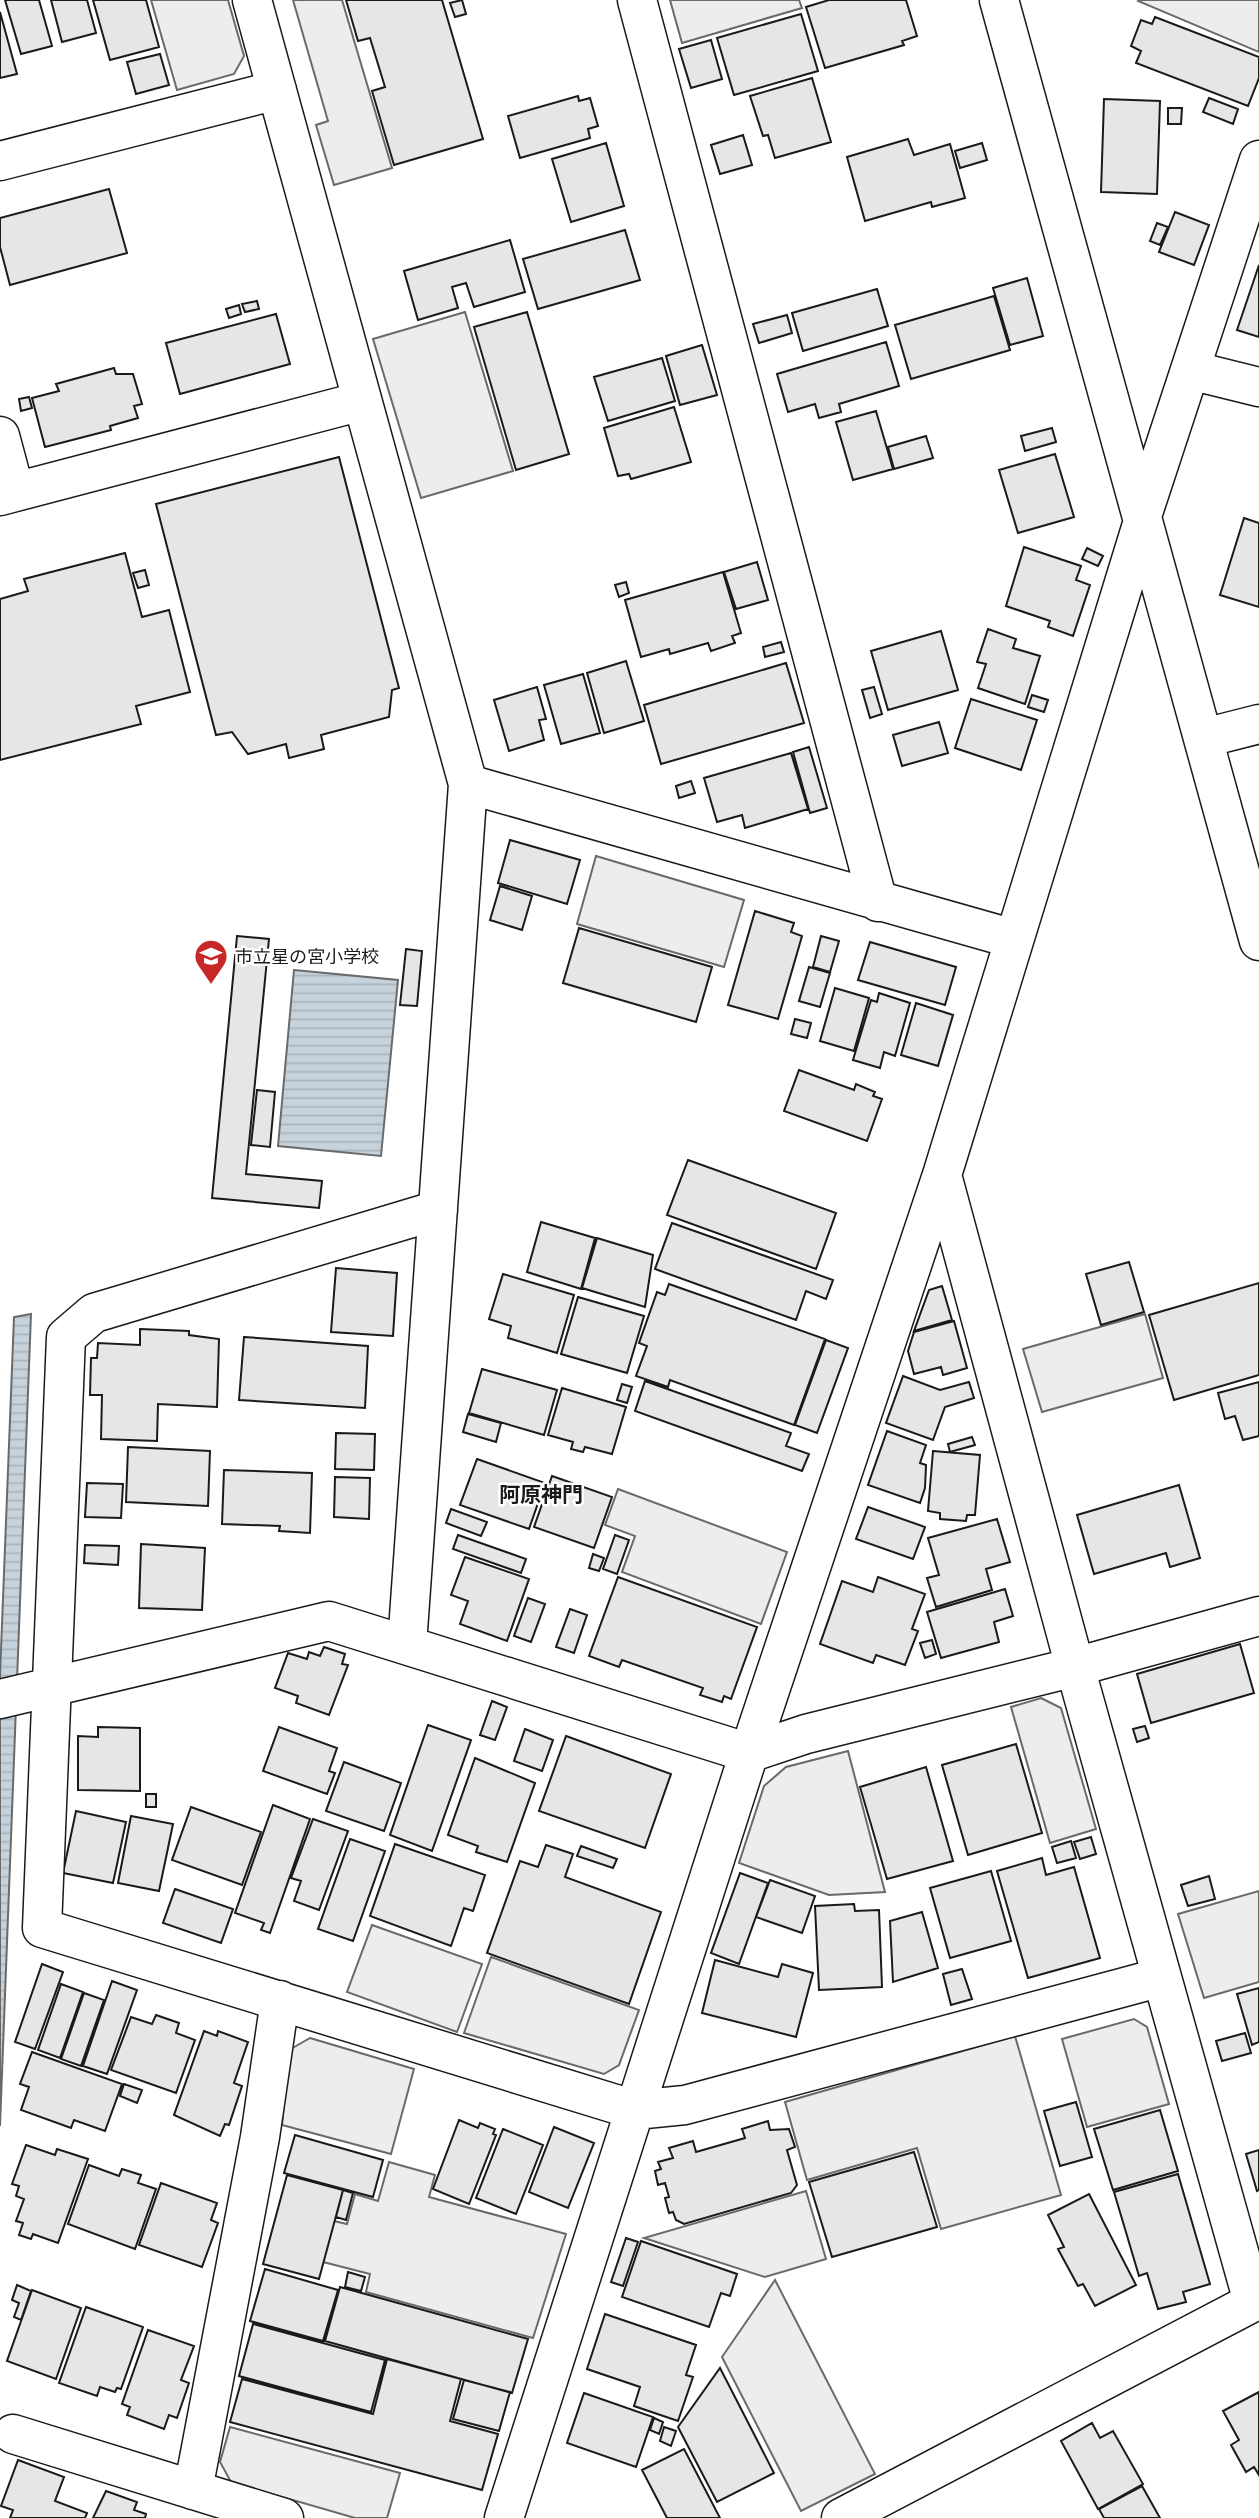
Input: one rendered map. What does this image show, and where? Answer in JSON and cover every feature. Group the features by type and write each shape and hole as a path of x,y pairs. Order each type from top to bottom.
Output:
{"street":[{"path":"252,0 468,784 407,1645"},
{"path":"637,0 878,902"},
{"path":"999,0 1259,941"},
{"path":"0,161 276,90"},
{"path":"504,2518 749,1753 942,1175 1143,519 1259,160"},
{"path":"1190,370 1259,387"},
{"path":"0,436 8,494 362,401"},
{"path":"1204,737 1259,724"},
{"path":"468,784 1014,939"},
{"path":"841,2518 1256,2301 1075,1667 942,1175"},
{"path":"438,1210 94,1313 66,1337 46,1686 42,1928 635,2109 685,2105 1162,1977"},
{"path":"0,1699 328,1621 749,1753 806,1734 1075,1667 1259,1616"},
{"path":"193,2490 260,2137 280,2000"},
{"path":"13,2434 284,2518"}],"shaded area":[{"path":"151,0 228,0 244,56 234,74 177,90"},
{"path":"293,0 342,0 392,168 334,185 316,125 328,121"},
{"path":"670,0 799,0 802,8 682,43"},
{"path":"1259,0 1259,52 1138,1"},
{"path":"465,312 513,471 421,498 373,339"},
{"path":"596,856 744,900 724,967 577,924"},
{"path":"294,970 398,980 381,1156 278,1146"},
{"path":"31,1314 0,2126 0,1675 14,1317"},
{"path":"1145,1314 1163,1378 1042,1412 1023,1349"},
{"path":"618,1489 787,1552 761,1624 622,1572 635,1536 605,1525"},
{"path":"1041,1698 1061,1708 1096,1829 1050,1843 1011,1707"},
{"path":"848,1751 885,1892 829,1895 739,1863 764,1786 786,1767"},
{"path":"1259,1891 1259,1982 1204,1998 1178,1914"},
{"path":"372,1925 482,1964 457,2032 347,1992"},
{"path":"491,1957 639,2010 619,2065 604,2074 464,2033"},
{"path":"1134,2019 1147,2027 1169,2104 1087,2127 1062,2039"},
{"path":"1015,2036 1061,2195 941,2229 917,2148 807,2180 785,2102"},
{"path":"310,2038 414,2069 391,2154 282,2125 289,2050"},
{"path":"389,2162 435,2175 429,2197 566,2234 533,2338 366,2292 370,2274 323,2262 334,2221 347,2224 355,2194 378,2201"},
{"path":"806,2191 826,2259 765,2277 644,2238"},
{"path":"775,2280 875,2474 801,2511 722,2357"},
{"path":"230,2427 400,2473 387,2518 355,2518 231,2482 220,2462"}],"building":[{"path":"5,0 39,0 52,46 21,54"},
{"path":"51,0 87,0 96,33 62,42"},
{"path":"93,0 146,0 159,47 110,60"},
{"path":"346,0 442,0 483,139 394,165 372,91 385,87 370,38 358,41"},
{"path":"462,0 466,14 455,17 450,3"},
{"path":"829,0 906,0 917,36 902,41 904,45 825,68 806,7"},
{"path":"0,12 17,74 0,78"},
{"path":"801,14 818,71 734,95 717,38"},
{"path":"1155,17 1259,57 1259,78 1248,106 1136,63 1141,51 1131,46 1141,20 1152,24"},
{"path":"711,40 722,79 691,88 679,49"},
{"path":"160,54 169,85 136,94 127,62"},
{"path":"812,78 831,142 775,158 768,135 763,136 750,96"},
{"path":"578,96 579,101 590,98 598,126 588,129 590,138 520,158 508,116"},
{"path":"1209,98 1238,109 1233,124 1203,112"},
{"path":"1104,99 1160,101 1157,194 1101,192"},
{"path":"1168,108 1182,108 1181,124 1168,124"},
{"path":"743,135 752,165 720,174 711,145"},
{"path":"908,139 914,155 950,144 965,198 932,207 931,202 865,221 847,157"},
{"path":"606,143 624,206 571,222 552,159"},
{"path":"982,143 987,160 960,168 955,151"},
{"path":"109,189 127,253 10,285 0,247 0,218"},
{"path":"1175,212 1209,225 1194,265 1159,252"},
{"path":"1157,223 1168,227 1160,245 1150,241"},
{"path":"625,230 640,280 538,309 523,259"},
{"path":"510,240 525,292 474,307 466,283 452,287 458,308 418,320 404,271"},
{"path":"1259,265 1259,337 1237,330"},
{"path":"1027,278 1043,336 1010,345 993,288"},
{"path":"877,289 888,326 803,351 792,313"},
{"path":"994,296 1010,350 911,379 895,325"},
{"path":"257,301 259,309 245,312 242,304"},
{"path":"239,305 241,314 229,318 226,309"},
{"path":"527,312 569,454 516,470 474,327"},
{"path":"276,314 290,364 180,394 166,343"},
{"path":"787,315 792,333 759,343 753,324"},
{"path":"886,342 899,386 839,404 841,412 819,418 815,404 788,412 777,374"},
{"path":"702,345 717,395 680,405 666,356"},
{"path":"662,358 675,401 608,421 594,377"},
{"path":"114,368 116,374 133,374 142,404 134,406 138,418 110,426 111,430 45,447 32,398 59,391 56,384"},
{"path":"29,397 32,408 21,411 19,399"},
{"path":"674,407 691,462 631,479 629,474 618,476 604,428"},
{"path":"876,411 893,469 853,480 836,422"},
{"path":"1052,428 1056,442 1025,451 1021,436"},
{"path":"926,436 933,458 894,469 888,447"},
{"path":"1055,454 1074,517 1018,533 999,470"},
{"path":"339,457 399,688 392,690 389,717 321,735 324,749 289,758 286,744 248,754 232,732 216,735 156,504"},
{"path":"1244,518 1259,523 1259,607 1220,595"},
{"path":"1024,547 1081,566 1076,580 1090,585 1073,636 1048,627 1050,621 1006,606"},
{"path":"1087,548 1103,556 1098,566 1082,559"},
{"path":"125,553 142,617 169,610 190,692 136,706 141,724 0,760 0,599 28,591 24,579"},
{"path":"757,562 768,600 736,609 724,572"},
{"path":"145,570 149,585 138,588 133,573"},
{"path":"723,572 741,633 732,636 735,643 711,651 708,643 670,654 669,649 641,657 625,600"},
{"path":"626,582 629,593 619,597 615,585"},
{"path":"988,629 1016,639 1013,648 1040,656 1025,704 978,688 986,664 977,662"},
{"path":"941,631 958,690 888,710 871,651"},
{"path":"781,642 784,652 765,657 763,647"},
{"path":"626,661 644,721 604,733 587,673"},
{"path":"786,663 804,723 661,764 644,705"},
{"path":"583,674 600,733 561,744 544,685"},
{"path":"537,687 546,719 539,720 544,740 509,751 494,700"},
{"path":"874,687 882,714 870,718 862,690"},
{"path":"1032,695 1048,700 1044,712 1028,707"},
{"path":"971,699 1037,720 1021,770 955,748"},
{"path":"939,722 948,753 902,766 893,735"},
{"path":"809,747 827,808 810,813 793,752"},
{"path":"791,753 808,809 745,828 742,815 717,822 704,778"},
{"path":"691,781 695,793 679,798 676,786"},
{"path":"510,840 580,860 567,904 498,883"},
{"path":"500,886 532,896 522,930 490,920"},
{"path":"755,911 794,923 791,932 802,936 778,1019 728,1005"},
{"path":"579,928 712,967 696,1022 563,983"},
{"path":"237,936 269,939 246,1174 322,1181 319,1208 212,1198"},
{"path":"821,936 839,941 830,972 813,967"},
{"path":"870,942 956,967 945,1005 858,980"},
{"path":"406,949 422,951 417,1006 400,1005"},
{"path":"809,967 830,973 820,1007 799,1001"},
{"path":"835,988 869,998 854,1051 820,1041"},
{"path":"879,993 910,1003 895,1056 884,1052 880,1068 853,1060 871,1000 877,1002"},
{"path":"916,1003 953,1015 938,1066 901,1055"},
{"path":"795,1019 811,1023 807,1038 791,1034"},
{"path":"799,1070 854,1090 856,1084 875,1092 873,1096 882,1099 867,1141 784,1111"},
{"path":"257,1090 275,1092 270,1147 251,1145"},
{"path":"688,1160 836,1213 816,1269 667,1215"},
{"path":"541,1222 595,1238 581,1289 527,1272"},
{"path":"672,1223 833,1280 826,1299 806,1291 796,1320 655,1269"},
{"path":"597,1238 653,1255 645,1307 582,1288"},
{"path":"1129,1262 1144,1312 1101,1325 1086,1274"},
{"path":"336,1268 397,1273 393,1336 331,1332"},
{"path":"503,1274 574,1295 557,1353 508,1338 511,1326 489,1319"},
{"path":"1259,1283 1259,1375 1174,1400 1149,1315"},
{"path":"669,1284 825,1339 794,1425 670,1380 668,1387 636,1376 647,1346 639,1343 657,1292 665,1295"},
{"path":"942,1286 952,1320 914,1331 929,1290"},
{"path":"578,1297 644,1316 627,1373 561,1354"},
{"path":"954,1321 967,1368 943,1375 941,1367 914,1374 908,1351 914,1332"},
{"path":"140,1329 189,1331 189,1335 219,1339 217,1407 158,1404 157,1441 101,1439 102,1395 90,1395 91,1358 97,1358 98,1343 140,1345"},
{"path":"244,1337 368,1346 365,1408 239,1400"},
{"path":"826,1340 848,1348 817,1433 795,1425"},
{"path":"482,1369 557,1390 544,1435 469,1413"},
{"path":"903,1376 940,1390 969,1382 974,1398 945,1407 933,1440 886,1423"},
{"path":"645,1381 791,1433 786,1446 809,1454 802,1471 635,1411"},
{"path":"1259,1382 1259,1436 1243,1440 1235,1416 1225,1419 1218,1393"},
{"path":"622,1384 632,1387 627,1403 617,1400"},
{"path":"562,1388 626,1407 612,1454 585,1447 583,1452 571,1449 573,1442 548,1435"},
{"path":"468,1414 501,1423 496,1442 463,1432"},
{"path":"887,1431 926,1445 920,1463 926,1465 925,1488 920,1503 868,1485"},
{"path":"336,1433 375,1434 374,1470 335,1469"},
{"path":"972,1437 975,1445 950,1452 948,1444"},
{"path":"128,1447 210,1451 208,1506 126,1502"},
{"path":"933,1451 980,1455 975,1515 967,1515 966,1521 940,1519 940,1513 928,1511"},
{"path":"477,1459 545,1483 529,1529 460,1505"},
{"path":"224,1470 312,1473 310,1533 279,1531 280,1526 222,1524"},
{"path":"552,1476 612,1497 594,1548 534,1527"},
{"path":"335,1477 370,1478 369,1519 334,1517"},
{"path":"87,1483 123,1484 121,1518 85,1517"},
{"path":"1179,1485 1200,1558 1170,1567 1166,1553 1094,1574 1077,1515"},
{"path":"868,1507 925,1527 913,1559 856,1539"},
{"path":"451,1509 487,1522 481,1536 446,1523"},
{"path":"997,1519 1010,1562 986,1569 992,1590 936,1607 927,1578 939,1575 928,1538"},
{"path":"458,1535 526,1559 521,1573 453,1549"},
{"path":"615,1535 629,1540 617,1574 603,1569"},
{"path":"141,1544 205,1548 202,1610 139,1608"},
{"path":"85,1545 119,1546 118,1565 84,1563"},
{"path":"593,1554 604,1558 599,1571 589,1568"},
{"path":"465,1557 529,1579 507,1641 460,1624 468,1601 451,1595"},
{"path":"618,1577 757,1627 731,1699 724,1696 722,1702 700,1695 703,1688 622,1660 619,1667 589,1656"},
{"path":"878,1577 925,1594 912,1629 918,1631 905,1665 876,1655 873,1663 820,1644 842,1581 873,1592"},
{"path":"1005,1589 1013,1616 994,1622 999,1642 941,1658 927,1612"},
{"path":"528,1598 545,1604 531,1642 514,1636"},
{"path":"570,1609 587,1615 574,1653 556,1647"},
{"path":"932,1640 936,1654 925,1658 920,1643"},
{"path":"1240,1644 1254,1693 1151,1723 1137,1674"},
{"path":"324,1647 345,1654 342,1664 348,1665 329,1715 296,1703 298,1696 275,1688 288,1653 307,1659 309,1652 320,1656"},
{"path":"492,1701 507,1707 495,1740 480,1735"},
{"path":"428,1725 471,1740 432,1851 390,1835"},
{"path":"1145,1726 1149,1738 1137,1742 1133,1729"},
{"path":"98,1727 140,1728 140,1791 78,1790 78,1736 98,1737"},
{"path":"279,1727 337,1748 329,1771 335,1773 327,1794 263,1771"},
{"path":"525,1729 553,1740 542,1771 514,1761"},
{"path":"566,1736 671,1774 645,1848 539,1811"},
{"path":"1016,1744 1042,1833 968,1855 942,1765"},
{"path":"475,1758 535,1783 507,1862 476,1852 478,1846 448,1835"},
{"path":"344,1762 401,1783 384,1831 326,1811"},
{"path":"926,1767 953,1861 887,1879 860,1787"},
{"path":"146,1794 156,1794 156,1807 146,1807"},
{"path":"273,1805 310,1819 270,1933 261,1930 264,1923 235,1913"},
{"path":"191,1807 261,1832 242,1885 172,1860"},
{"path":"76,1811 126,1822 113,1883 63,1873"},
{"path":"131,1816 173,1824 159,1891 118,1883"},
{"path":"313,1819 348,1831 319,1910 294,1901 301,1881 291,1878"},
{"path":"1091,1837 1096,1854 1080,1859 1074,1842"},
{"path":"350,1839 385,1851 353,1941 318,1929"},
{"path":"1071,1841 1076,1858 1057,1863 1052,1847"},
{"path":"395,1844 485,1875 473,1911 464,1908 451,1946 370,1916"},
{"path":"546,1845 573,1854 565,1877 661,1912 629,2004 487,1953 520,1861 538,1867"},
{"path":"581,1846 617,1859 613,1868 577,1856"},
{"path":"1042,1858 1046,1875 1074,1867 1100,1958 1028,1978 997,1871"},
{"path":"991,1871 1011,1941 950,1958 930,1888"},
{"path":"740,1873 768,1883 739,1964 711,1953"},
{"path":"1209,1876 1215,1899 1188,1906 1181,1885"},
{"path":"770,1880 815,1896 802,1933 756,1917"},
{"path":"175,1889 233,1909 221,1943 163,1923"},
{"path":"854,1904 855,1911 879,1910 882,1987 819,1990 815,1906"},
{"path":"922,1912 938,1968 893,1982 890,1921"},
{"path":"715,1960 778,1977 782,1964 813,1973 796,2037 702,2013"},
{"path":"42,1964 63,1972 35,2049 15,2042"},
{"path":"962,1969 972,1999 951,2005 943,1974"},
{"path":"112,1981 137,1990 107,2074 83,2066"},
{"path":"61,1984 83,1992 60,2058 38,2050"},
{"path":"1259,1988 1259,2042 1252,2045 1237,1994"},
{"path":"84,1993 104,2000 81,2066 61,2059"},
{"path":"156,2015 179,2023 176,2033 195,2040 176,2093 111,2070 131,2017 152,2024"},
{"path":"204,2031 217,2036 218,2031 248,2042 234,2083 242,2086 229,2125 225,2124 220,2136 174,2115"},
{"path":"1245,2033 1251,2053 1222,2061 1216,2041"},
{"path":"32,2052 122,2084 105,2131 74,2120 71,2128 21,2110 29,2087 20,2084"},
{"path":"124,2084 142,2090 137,2103 120,2096"},
{"path":"1076,2102 1092,2157 1060,2166 1044,2111"},
{"path":"1160,2110 1178,2171 1113,2190 1094,2129"},
{"path":"459,2120 478,2128 480,2123 495,2129 493,2134 496,2135 469,2204 433,2189"},
{"path":"768,2121 770,2130 789,2129 795,2147 787,2150 797,2185 791,2193 684,2224 676,2220 673,2212 669,2213 665,2198 669,2197 665,2183 658,2185 655,2171 661,2169 658,2162 673,2158 669,2148 693,2141 696,2152 745,2138 742,2129"},
{"path":"554,2127 594,2143 568,2208 529,2192"},
{"path":"503,2129 543,2145 516,2214 476,2198"},
{"path":"295,2135 383,2160 373,2197 284,2173"},
{"path":"26,2145 55,2155 57,2149 88,2159 58,2243 33,2234 31,2239 19,2235 23,2223 16,2221 24,2199 16,2196 19,2186 12,2184"},
{"path":"1259,2150 1259,2190 1257,2191 1246,2154"},
{"path":"914,2152 937,2227 832,2257 809,2182"},
{"path":"89,2165 119,2176 122,2169 141,2175 138,2183 156,2189 135,2249 68,2224"},
{"path":"1178,2174 1210,2284 1183,2292 1186,2302 1158,2309 1147,2273 1139,2276 1114,2192"},
{"path":"287,2175 343,2190 319,2279 263,2264"},
{"path":"161,2183 217,2203 211,2220 218,2223 202,2267 139,2245"},
{"path":"343,2190 353,2193 346,2220 336,2217"},
{"path":"1089,2194 1136,2285 1095,2306 1083,2284 1078,2286 1058,2249 1064,2247 1048,2215"},
{"path":"626,2238 638,2242 623,2286 611,2282"},
{"path":"641,2241 737,2274 730,2296 721,2293 709,2327 622,2297"},
{"path":"265,2269 338,2290 323,2341 250,2321"},
{"path":"348,2272 365,2277 361,2291 345,2287"},
{"path":"17,2285 31,2291 21,2320 14,2317 19,2303 12,2300"},
{"path":"340,2287 528,2339 512,2393 325,2341"},
{"path":"32,2290 81,2308 56,2379 7,2361"},
{"path":"86,2307 143,2327 121,2389 117,2388 115,2392 100,2387 97,2396 59,2383"},
{"path":"605,2314 696,2345 686,2375 693,2377 678,2421 634,2406 640,2387 587,2369"},
{"path":"253,2324 385,2360 371,2412 239,2376"},
{"path":"148,2330 194,2346 181,2380 189,2383 177,2418 169,2415 164,2429 127,2415 130,2407 122,2404"},
{"path":"387,2359 461,2379 450,2421 498,2434 482,2490 230,2422 242,2379 373,2414"},
{"path":"720,2368 774,2473 717,2502 678,2427"},
{"path":"464,2380 510,2392 499,2431 453,2419"},
{"path":"1259,2392 1259,2475 1254,2467 1246,2472 1231,2445 1239,2440 1223,2411"},
{"path":"584,2393 653,2417 636,2467 567,2443"},
{"path":"654,2418 663,2422 659,2434 650,2430"},
{"path":"1092,2423 1100,2438 1113,2431 1143,2484 1098,2509 1061,2441"},
{"path":"664,2427 676,2431 671,2446 660,2441"},
{"path":"684,2449 720,2518 667,2518 642,2470"},
{"path":"18,2460 64,2477 55,2501 87,2513 85,2518 10,2518 13,2510 1,2506"},
{"path":"1142,2486 1160,2518 1104,2518 1099,2509"},
{"path":"106,2491 137,2502 134,2510 146,2514 145,2518 93,2518"}],"place":[{"name":"市立星の宮小学校","path":"211,986"}],"district":[{"name":"阿原神門","path":"541,1494"}]}
